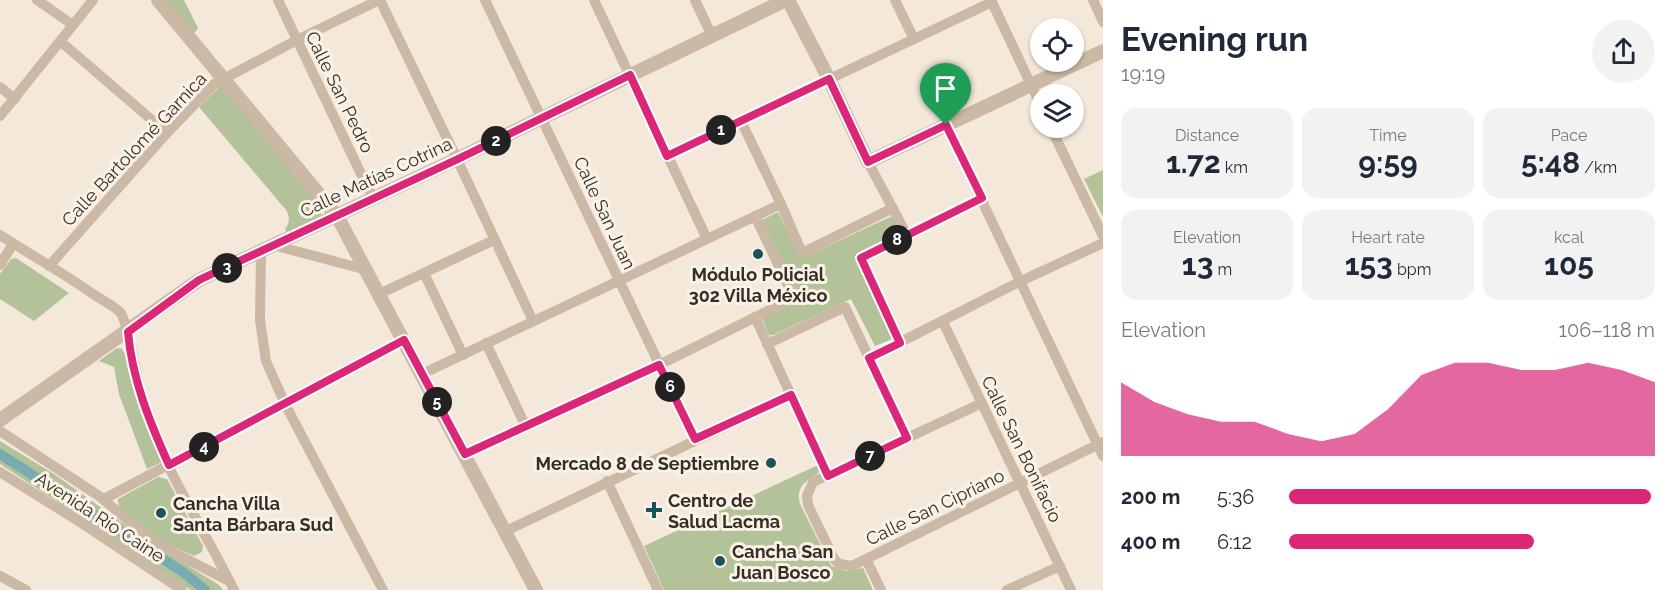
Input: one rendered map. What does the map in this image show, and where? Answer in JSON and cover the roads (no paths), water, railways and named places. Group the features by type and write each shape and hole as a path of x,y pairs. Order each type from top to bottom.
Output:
{"street":[{"path":"37,0 73,26"},
{"path":"0,116 93,0"},
{"path":"158,0 337,216 536,590"},
{"name":"Calle San Pedro","path":"278,0 374,199"},
{"path":"379,0 458,159 533,321"},
{"name":"Calle Bartolomé Garnica","path":"49,266 167,133 214,84 379,0"},
{"name":"Calle San Juan","path":"485,0 695,439"},
{"path":"594,0 707,239"},
{"path":"695,0 712,36"},
{"path":"787,0 829,79 868,162 908,235"},
{"name":"Calle Matías Cotrina","path":"0,420 199,280 458,159 787,0"},
{"path":"895,0 914,39"},
{"path":"1093,0 1103,22"},
{"path":"667,156 991,1 1031,84 1103,51"},
{"path":"60,41 167,133"},
{"path":"868,162 1030,84"},
{"path":"0,87 15,99"},
{"path":"741,121 802,253 893,208"},
{"path":"946,125 1100,444 1103,456"},
{"path":"1056,138 1103,236"},
{"path":"900,343 861,258 982,198"},
{"path":"422,374 781,204"},
{"path":"465,454 659,365 794,298 755,216"},
{"path":"0,235 121,313 128,332 143,404 169,465 232,585"},
{"path":"379,294 494,240"},
{"path":"0,265 13,243"},
{"path":"869,358 1021,281 1103,243"},
{"path":"367,270 267,248 260,320 262,341 270,371 285,404 383,590"},
{"path":"424,273 463,355"},
{"path":"767,344 844,307 907,438"},
{"path":"755,318 828,476 982,403"},
{"name":"Calle San Bonifacio","path":"943,322 1071,590"},
{"path":"104,499 404,340"},
{"path":"486,343 526,426"},
{"path":"506,531 791,395"},
{"name":"Avenida Río Caine","path":"0,431 104,499 148,537 232,585"},
{"name":"Calle San Cipriano","path":"828,476 813,482 808,489 808,505 834,559 839,564 852,566 1100,444"},
{"name":"Avenida Río Caine","path":"0,472 182,590"},
{"path":"607,481 658,590"},
{"path":"866,559 881,590"},
{"path":"1008,590 1060,566"},
{"path":"0,576 26,590"}],"waterway":[{"path":"0,454 183,572 205,590"}],"place":[{"name":"Módulo Policial 302 Villa México","path":"758,254"},
{"name":"Mercado 8 de Septiembre","path":"771,463"},
{"name":"Centro de Salud Lacma","path":"654,510"},
{"name":"Cancha Villa Santa Bárbara Sud","path":"161,513"},
{"name":"Cancha San Juan Bosco","path":"720,561"}]}
